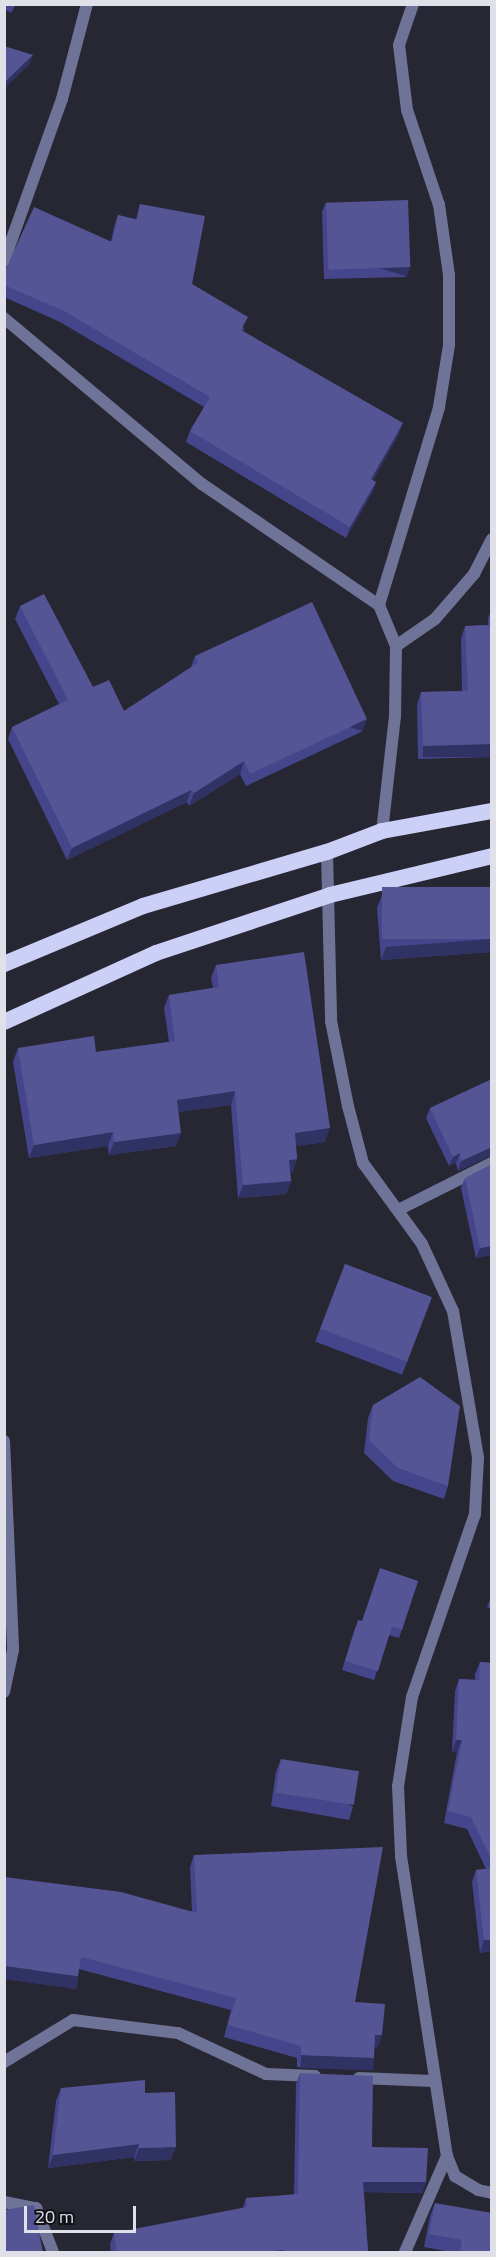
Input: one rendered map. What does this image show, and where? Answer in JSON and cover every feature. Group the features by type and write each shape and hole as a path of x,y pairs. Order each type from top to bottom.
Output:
{"highway":[{"path":"4,964 144,906 327,852 382,831 492,811"},
{"path":"4,1022 156,953 330,895 492,856"}],"street":[{"path":"4,261 62,99 87,4"},
{"path":"379,605 439,407 449,345 449,275 439,205 407,110 399,45 413,4"},
{"path":"4,318 202,484 379,605 396,646 395,716 382,831"},
{"path":"396,646 435,619 474,574 492,539"},
{"path":"327,852 330,895 331,1021 348,1106 363,1163 422,1244 453,1311 478,1458 475,1514 412,1697 398,1786 401,1856 433,2081 447,2156 455,2176 478,2190 492,2193"},
{"path":"398,1210 492,1163"},
{"path":"4,1441 13,1650 4,1692"},
{"path":"4,2062 73,2020 177,2033 266,2074 326,2076"},
{"path":"350,2077 433,2081"},
{"path":"405,2253 406,2243 447,2156"},
{"path":"4,2202 36,2208 53,2253"}],"building":[{"path":"4,46 33,55 4,83"},
{"path":"408,200 410,267 328,270 326,203"},
{"path":"140,204 205,216 192,284 248,317 241,330 403,423 371,479 376,482 350,527 190,431 210,397 64,311 4,285 4,273 34,207 112,242 118,215 137,220"},
{"path":"44,594 93,687 109,680 124,711 198,663 195,656 312,602 367,719 250,774 244,761 194,793 191,790 72,848 12,727 68,700 20,606"},
{"path":"492,625 492,744 423,746 421,692 468,691 465,626"},
{"path":"382,887 492,887 492,939 382,939"},
{"path":"304,952 330,1128 295,1133 297,1159 289,1160 291,1181 243,1185 235,1091 177,1100 181,1133 114,1142 113,1132 34,1145 18,1048 94,1036 96,1052 175,1041 169,995 219,987 216,965"},
{"path":"492,1079 492,1147 461,1161 460,1153 453,1157 430,1108"},
{"path":"492,1164 492,1246 480,1248 465,1178"},
{"path":"345,1264 432,1297 407,1362 320,1328"},
{"path":"420,1377 460,1406 448,1486 398,1468 369,1440 373,1405"},
{"path":"380,1568 418,1581 402,1630 392,1626 378,1671 345,1661 358,1620 362,1621"},
{"path":"480,1662 492,1663 492,1860 471,1817 448,1811 462,1740 456,1740 459,1679 479,1680"},
{"path":"281,1759 359,1771 354,1805 276,1793"},
{"path":"383,1847 355,2002 385,2004 382,2035 375,2035 374,2058 301,2055 301,2046 228,2025 236,1998 81,1957 78,1976 4,1966 4,1877 121,1892 197,1913 194,1855"},
{"path":"492,1868 492,1940 484,1940 476,1870"},
{"path":"300,2073 373,2076 372,2147 428,2148 426,2182 363,2182 368,2252 400,2251 400,2253 283,2253 283,2250 252,2253 117,2253 114,2233 247,2207 246,2198 298,2194"},
{"path":"145,2080 145,2093 175,2092 176,2147 139,2148 139,2144 53,2155 61,2088"},
{"path":"435,2203 492,2213 492,2253 460,2253 462,2240 429,2234"},
{"path":"34,2205 43,2253 4,2253 4,2210"}]}
